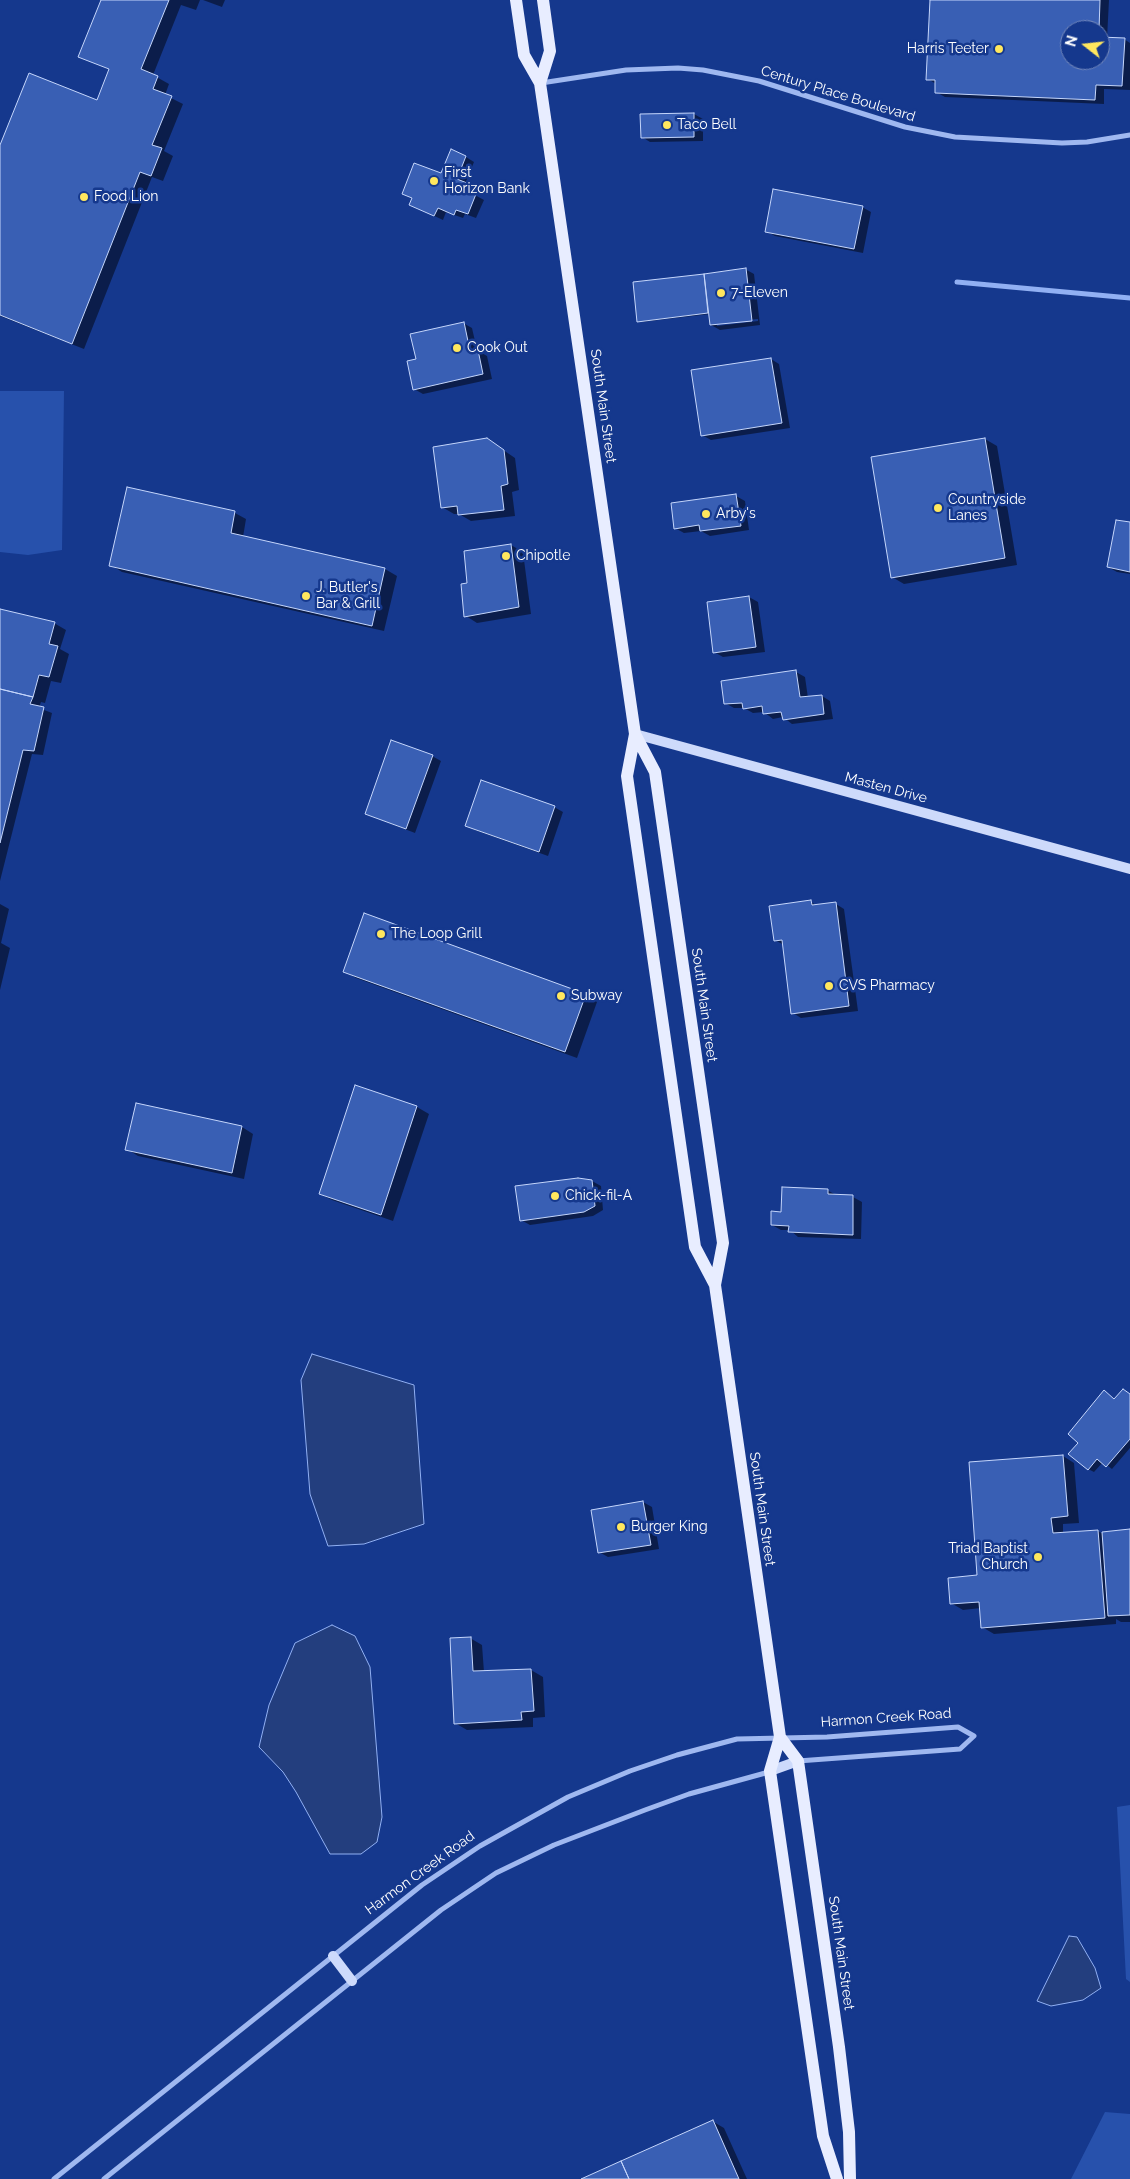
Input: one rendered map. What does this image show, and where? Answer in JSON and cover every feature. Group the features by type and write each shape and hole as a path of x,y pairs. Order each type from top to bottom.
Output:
{"main road":[{"name":"South Main Street","path":"516,0 524,55 540,83 635,734 627,776 695,1248 715,1285"},
{"name":"South Main Street","path":"540,83 550,51 543,0"},
{"name":"South Main Street","path":"635,734 655,772 723,1243 715,1285 780,1737 770,1772 823,2136 837,2179"},
{"name":"South Main Street","path":"780,1737 798,1761 840,2047 849,2132 850,2179"}],"street":[{"name":"Century Place Boulevard","path":"540,83 634,70 678,68 703,70 759,81 905,128 946,136 1062,143 1087,142 1130,135"},
{"name":"Masten Drive","path":"635,734 1130,869"},
{"name":"Harmon Creek Road","path":"54,2179 454,1862 514,1826 568,1797 630,1771 719,1743 742,1738 827,1737 958,1726 974,1736 960,1749 798,1761 770,1772 689,1794 598,1827 524,1858 467,1891 104,2179"},
{"path":"333,1956 352,1981"}],"shaded area":[{"path":"0,391 64,391 62,550 28,555 0,552"},
{"path":"312,1354 414,1385 424,1524 364,1544 328,1546 310,1494 301,1380"},
{"path":"332,1625 355,1636 370,1667 382,1817 377,1842 361,1854 330,1854 283,1772 259,1747 269,1705 295,1643"},
{"path":"1130,1805 1130,1982 1126,1979 1117,1807"},
{"path":"1069,1936 1077,1937 1095,1968 1101,1988 1083,2000 1051,2006 1037,2001"},
{"path":"1105,2112 1130,2114 1130,2179 1071,2179"}],"building":[{"path":"101,0 169,0 141,69 158,76 153,89 172,96 152,145 162,148 151,176 140,172 72,344 0,315 0,145 29,73 97,100 109,69 78,57"},
{"name":"Harris Teeter","path":"930,0 1100,0 1099,20 1060,20 1060,70 1110,70 1110,37 1125,38 1122,86 1096,85 1095,100 935,93 935,80 926,80"},
{"name":"Taco Bell","path":"694,113 694,137 641,138 640,114"},
{"name":"First Horizon Bank","path":"451,149 466,156 457,179 467,183 464,190 476,194 468,214 456,210 454,215 438,208 434,216 409,205 412,198 402,194 414,163 441,173"},
{"path":"773,189 863,206 854,249 765,232"},
{"path":"746,268 752,321 710,325 704,274"},
{"path":"704,274 708,313 637,322 633,282"},
{"path":"464,322 470,351 478,350 483,374 413,390 407,361 416,359 410,334"},
{"path":"771,358 782,423 701,436 691,370"},
{"path":"487,438 504,450 508,484 501,486 504,510 458,515 457,506 441,508 433,447"},
{"name":"Countryside Lanes","path":"985,438 1005,558 891,578 871,457"},
{"path":"127,487 235,511 231,533 385,568 372,626 109,566"},
{"name":"Arby's","path":"736,494 741,526 700,531 699,525 674,529 671,503"},
{"path":"1116,520 1130,522 1130,572 1107,567"},
{"path":"511,544 519,607 464,617 461,584 467,583 464,551"},
{"path":"749,596 756,647 713,653 707,602"},
{"path":"0,609 55,622 49,644 58,646 49,677 39,675 33,697 0,689"},
{"path":"796,670 800,697 822,695 824,714 783,720 781,712 763,714 762,706 743,709 742,703 724,704 721,681"},
{"path":"0,689 33,697 30,704 44,707 34,751 23,750 0,843"},
{"path":"391,740 433,755 406,829 365,814"},
{"path":"481,780 555,806 539,852 465,826"},
{"name":"CVS Pharmacy","path":"811,900 812,905 836,902 849,1006 791,1014 782,940 774,941 769,906"},
{"path":"364,913 586,994 565,1052 343,972"},
{"path":"355,1085 417,1106 381,1215 319,1194"},
{"path":"136,1103 242,1126 232,1173 125,1150"},
{"name":"Chick-fil-A","path":"578,1178 592,1180 595,1206 584,1212 520,1221 515,1186"},
{"path":"782,1187 828,1189 828,1194 853,1195 853,1235 788,1232 789,1226 771,1225 771,1211 781,1212"},
{"path":"1123,1389 1130,1394 1130,1439 1106,1467 1097,1459 1088,1470 1068,1454 1078,1443 1068,1434 1104,1390 1114,1399"},
{"name":"Triad Baptist Church","path":"1063,1455 1068,1516 1051,1518 1053,1533 1098,1530 1105,1618 981,1628 979,1602 950,1604 948,1578 977,1575 969,1462"},
{"name":"Burger King","path":"643,1501 651,1545 598,1553 591,1510"},
{"path":"1130,1529 1130,1615 1108,1616 1102,1532"},
{"path":"471,1637 473,1671 531,1669 534,1711 521,1712 522,1720 454,1724 450,1638"},
{"path":"713,2120 739,2179 629,2179 621,2161"},
{"path":"621,2161 629,2179 581,2179"}],"waterway":[{"path":"957,282 1130,298"}],"place":[{"name":"Harris Teeter","path":"999,49"},
{"name":"Taco Bell","path":"667,125"},
{"name":"First Horizon Bank","path":"434,181"},
{"name":"Food Lion","path":"84,197"},
{"name":"7-Eleven","path":"721,293"},
{"name":"Cook Out","path":"457,348"},
{"name":"Countryside Lanes","path":"938,508"},
{"name":"Arby's","path":"706,514"},
{"name":"Chipotle","path":"506,556"},
{"name":"J. Butler's Bar & Grill","path":"306,596"},
{"name":"The Loop Grill","path":"381,934"},
{"name":"CVS Pharmacy","path":"829,986"},
{"name":"Subway","path":"561,996"},
{"name":"Chick-fil-A","path":"555,1196"},
{"name":"Burger King","path":"621,1527"},
{"name":"Triad Baptist Church","path":"1038,1557"}]}
